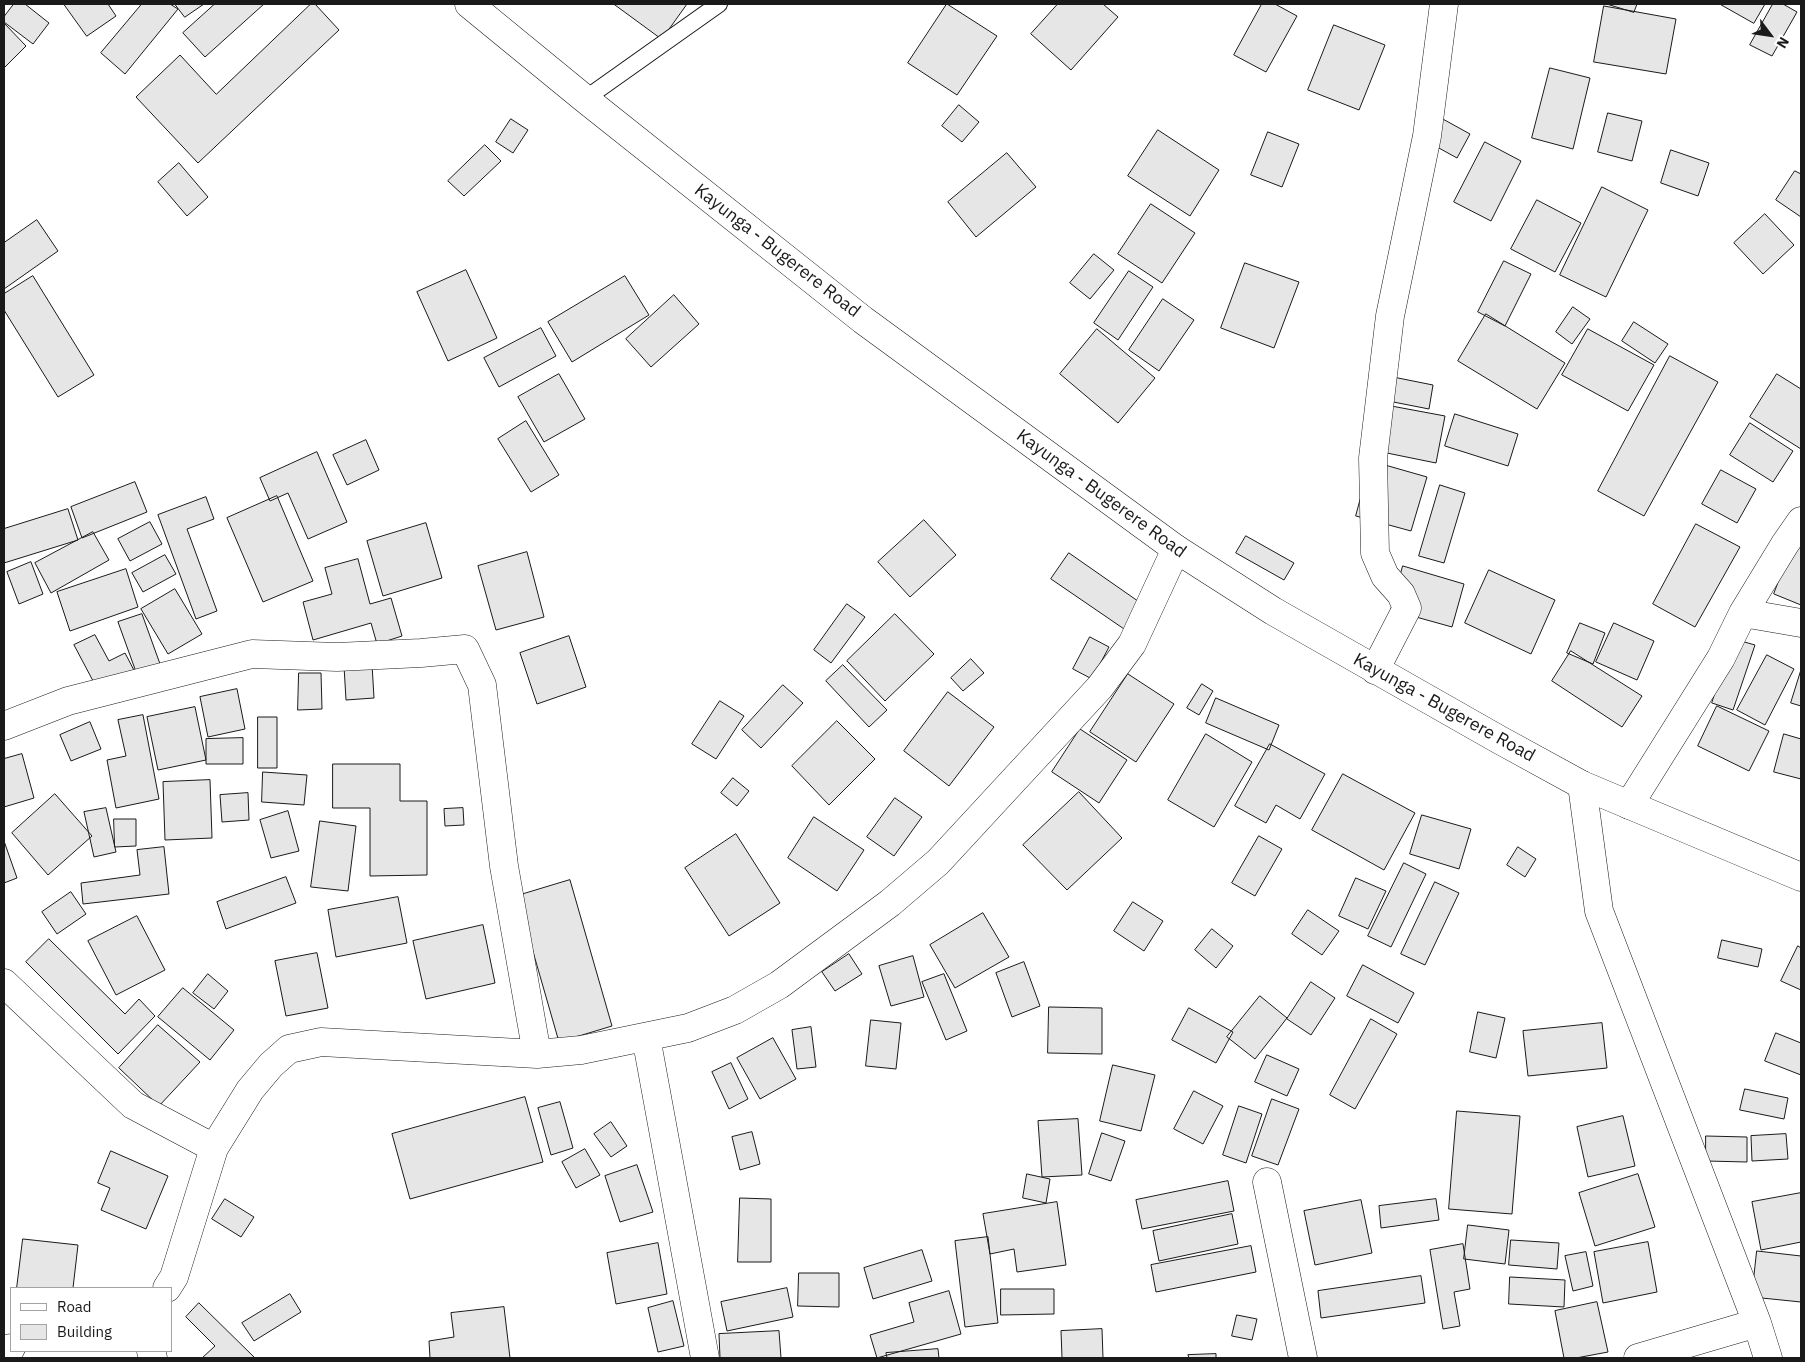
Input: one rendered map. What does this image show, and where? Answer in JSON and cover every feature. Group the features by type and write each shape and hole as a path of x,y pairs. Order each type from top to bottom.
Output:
{"street":[{"name":"Kayunga - Bugerere Road","path":"469,4 585,99 863,320 1176,550 1273,611 1582,785 1801,878"},
{"path":"1375,670 1407,608 1402,594 1385,576 1375,553 1373,458 1390,316 1427,136 1444,4"},
{"path":"1628,805 1721,658 1743,613 1801,520"},
{"path":"168,1287 174,1276 214,1148 250,1090 271,1064 290,1049 322,1042 537,1054 581,1050 688,1028 736,1010 779,985 890,903 938,862 1100,688 1132,644 1176,550"},
{"path":"1743,613 1801,623"},
{"path":"4,726 68,701 252,654 336,656 421,653 465,649 482,685 504,866 537,1054"},
{"path":"1582,785 1598,911 1757,1323 1768,1358"},
{"path":"4,983 134,1105 214,1148"},
{"path":"646,1037 705,1358"},
{"path":"1267,1182 1303,1358"},
{"path":"1638,1358 1757,1323"}],"lane":[{"path":"585,99 719,4"}],"building":[{"path":"14,4 25,4 49,23 33,44 4,22 4,17"},
{"path":"64,4 108,4 116,16 87,36"},
{"path":"142,4 170,4 178,9 125,74 101,53"},
{"path":"175,4 204,4 185,17"},
{"path":"215,4 264,4 205,57 183,33"},
{"path":"311,4 315,4 339,30 198,163 136,97 180,55 216,94"},
{"path":"614,4 687,4 662,39"},
{"path":"947,4 997,36 957,95 908,63"},
{"path":"1058,4 1103,4 1118,17 1071,70 1031,34"},
{"path":"1262,4 1275,4 1297,16 1266,72 1234,55"},
{"path":"1607,4 1637,4 1634,12"},
{"path":"1720,4 1765,4 1754,23"},
{"path":"1773,4 1783,4 1797,12 1772,56 1750,45"},
{"path":"1604,6 1676,19 1666,74 1594,62"},
{"path":"4,23 26,46 4,68"},
{"path":"1334,25 1385,45 1359,110 1308,90"},
{"path":"1550,68 1590,78 1573,149 1532,138"},
{"path":"959,105 979,122 962,142 942,126"},
{"path":"1608,113 1642,121 1632,161 1598,152"},
{"path":"1441,118 1470,134 1457,158 1428,142"},
{"path":"511,119 528,130 513,153 496,142"},
{"path":"1158,130 1219,170 1190,216 1128,176"},
{"path":"1268,132 1299,144 1282,187 1251,175"},
{"path":"1485,142 1521,161 1491,221 1454,202"},
{"path":"485,145 501,161 464,196 448,181"},
{"path":"1671,150 1709,163 1698,196 1661,183"},
{"path":"1007,153 1036,187 976,237 948,202"},
{"path":"179,163 208,197 187,216 158,182"},
{"path":"1795,171 1801,174 1801,217 1776,200"},
{"path":"1602,187 1648,210 1606,297 1560,275"},
{"path":"1537,200 1581,223 1555,272 1511,249"},
{"path":"1151,204 1195,233 1162,283 1118,254"},
{"path":"1765,214 1794,245 1763,274 1734,243"},
{"path":"37,220 58,251 4,289 4,243"},
{"path":"1094,254 1114,270 1090,299 1070,283"},
{"path":"1504,261 1531,274 1505,326 1478,312"},
{"path":"1245,263 1299,282 1274,348 1221,328"},
{"path":"466,270 497,338 448,361 417,292"},
{"path":"1129,271 1153,287 1118,340 1094,323"},
{"path":"33,276 94,375 58,397 4,310 4,294"},
{"path":"625,276 649,315 572,362 548,322"},
{"path":"674,295 699,324 651,367 626,339"},
{"path":"1163,299 1194,320 1159,371 1129,350"},
{"path":"1573,307 1590,319 1572,344 1556,332"},
{"path":"1486,314 1565,363 1537,409 1458,361"},
{"path":"1634,322 1668,344 1655,363 1622,341"},
{"path":"541,328 556,356 499,387 484,358"},
{"path":"1097,329 1155,378 1118,423 1060,374"},
{"path":"1588,329 1654,365 1628,411 1562,375"},
{"path":"1670,356 1718,382 1644,516 1598,491"},
{"path":"559,374 585,419 544,442 518,397"},
{"path":"1777,374 1801,389 1801,449 1750,417"},
{"path":"1383,375 1433,385 1429,409 1378,399"},
{"path":"1386,405 1445,416 1436,463 1377,451"},
{"path":"1455,414 1518,434 1508,466 1445,446"},
{"path":"526,421 559,475 531,492 498,439"},
{"path":"1750,423 1793,451 1773,482 1730,455"},
{"path":"366,440 379,470 347,485 333,455"},
{"path":"317,452 347,522 308,539 288,493 270,501 260,478"},
{"path":"1371,461 1427,477 1411,531 1356,516"},
{"path":"1721,470 1756,489 1737,523 1702,504"},
{"path":"135,482 147,512 82,538 71,507"},
{"path":"1440,485 1465,493 1444,563 1419,556"},
{"path":"277,496 313,581 263,602 227,518"},
{"path":"206,497 214,519 187,529 217,611 196,619 158,515"},
{"path":"68,509 78,540 4,563 4,529"},
{"path":"924,520 956,555 910,597 878,562"},
{"path":"150,522 162,544 130,561 118,539"},
{"path":"426,523 442,578 383,596 367,541"},
{"path":"1696,524 1740,547 1695,627 1653,604"},
{"path":"1801,526 1801,605 1774,594"},
{"path":"93,532 109,560 51,593 35,563"},
{"path":"1246,536 1294,563 1284,580 1236,553"},
{"path":"527,552 544,617 496,630 478,566"},
{"path":"1069,553 1145,606 1127,631 1051,579"},
{"path":"165,555 176,574 143,592 132,573"},
{"path":"358,559 370,604 391,598 402,636 377,644 371,623 313,640 303,602 332,594 325,568"},
{"path":"31,562 43,594 19,604 7,572"},
{"path":"1403,566 1464,584 1452,627 1391,610"},
{"path":"126,569 138,607 70,631 57,592"},
{"path":"1489,570 1555,600 1531,654 1465,623"},
{"path":"175,589 202,634 168,654 141,609"},
{"path":"847,604 865,617 831,663 814,650"},
{"path":"142,614 164,675 140,683 118,622"},
{"path":"895,614 934,654 885,701 847,661"},
{"path":"1580,623 1605,633 1593,664 1567,653"},
{"path":"1614,623 1654,641 1637,680 1596,662"},
{"path":"95,635 109,661 125,653 137,676 101,696 74,645"},
{"path":"569,636 586,687 537,704 520,653"},
{"path":"1090,637 1109,647 1092,679 1073,669"},
{"path":"1734,639 1755,645 1733,710 1712,703"},
{"path":"1571,651 1642,696 1622,727 1552,681"},
{"path":"1767,655 1794,669 1765,725 1737,710"},
{"path":"971,659 984,673 963,691 951,678"},
{"path":"372,664 374,698 346,700 344,666"},
{"path":"843,665 887,710 869,727 826,681"},
{"path":"1801,670 1801,706 1791,703"},
{"path":"299,673 321,673 322,709 298,710"},
{"path":"1128,674 1174,704 1136,762 1090,732"},
{"path":"1202,684 1213,691 1199,715 1187,708"},
{"path":"783,685 803,703 761,748 742,730"},
{"path":"237,689 245,729 208,737 200,697"},
{"path":"948,692 994,727 949,786 904,751"},
{"path":"1216,698 1279,725 1269,750 1206,723"},
{"path":"720,701 744,716 716,759 692,744"},
{"path":"1717,706 1769,731 1749,771 1698,746"},
{"path":"195,707 206,760 158,770 147,717"},
{"path":"143,715 159,799 116,808 107,760 126,756 118,720"},
{"path":"258,717 277,717 277,768 258,768"},
{"path":"837,721 875,759 829,805 792,766"},
{"path":"90,722 101,749 71,761 60,735"},
{"path":"1080,729 1127,760 1099,803 1052,772"},
{"path":"1206,734 1252,762 1214,827 1168,800"},
{"path":"1784,734 1801,739 1801,779 1774,772"},
{"path":"243,738 243,764 206,764 206,739"},
{"path":"1270,744 1325,774 1300,819 1276,805 1266,823 1235,806"},
{"path":"22,754 34,798 4,807 4,759"},
{"path":"333,764 400,764 400,801 427,801 427,875 370,876 370,808 333,808"},
{"path":"263,772 307,775 304,805 262,802"},
{"path":"1343,774 1415,813 1384,870 1312,830"},
{"path":"733,778 749,791 737,806 721,793"},
{"path":"210,780 212,838 165,840 163,782"},
{"path":"1079,792 1122,838 1067,890 1023,845"},
{"path":"248,793 249,820 222,822 220,795"},
{"path":"55,794 92,836 48,875 12,833"},
{"path":"895,798 922,817 894,856 867,837"},
{"path":"106,808 116,852 94,857 84,812"},
{"path":"463,808 464,825 445,826 444,809"},
{"path":"288,811 299,851 271,858 260,820"},
{"path":"1422,815 1471,829 1459,869 1410,854"},
{"path":"814,817 864,850 837,891 788,858"},
{"path":"114,819 136,819 136,846 115,847"},
{"path":"320,821 356,826 348,891 311,887"},
{"path":"736,834 780,903 729,936 685,868"},
{"path":"1259,836 1282,849 1255,896 1232,883"},
{"path":"4,841 17,878 4,883"},
{"path":"164,847 169,894 83,904 81,883 140,875 137,850"},
{"path":"1518,847 1536,859 1525,877 1507,865"},
{"path":"1404,863 1426,874 1391,947 1368,936"},
{"path":"286,877 296,903 226,929 217,902"},
{"path":"1356,878 1386,891 1368,929 1339,916"},
{"path":"570,880 612,1026 559,1042 517,896"},
{"path":"1435,882 1459,893 1425,965 1401,954"},
{"path":"71,892 86,914 57,934 42,912"},
{"path":"398,897 407,943 336,957 328,910"},
{"path":"1133,902 1163,921 1144,951 1114,931"},
{"path":"1308,910 1339,931 1322,955 1292,934"},
{"path":"983,913 1009,957 955,988 930,945"},
{"path":"137,916 165,970 116,995 88,941"},
{"path":"483,925 495,983 426,999 413,941"},
{"path":"1212,929 1233,946 1216,968 1195,950"},
{"path":"49,939 125,1014 139,999 155,1016 118,1054 26,962"},
{"path":"1722,940 1762,949 1758,967 1718,958"},
{"path":"1798,946 1801,948 1801,990 1781,981"},
{"path":"317,953 328,1008 286,1016 275,961"},
{"path":"849,954 862,974 835,991 822,972"},
{"path":"913,956 924,997 891,1006 879,966"},
{"path":"1024,962 1040,1006 1012,1017 996,973"},
{"path":"1363,965 1414,993 1398,1023 1347,996"},
{"path":"208,974 228,991 214,1009 193,993"},
{"path":"944,974 967,1031 946,1040 922,982"},
{"path":"1311,982 1335,998 1311,1035 1287,1019"},
{"path":"183,988 234,1030 210,1060 158,1017"},
{"path":"1260,996 1287,1018 1255,1059 1227,1037"},
{"path":"1049,1007 1102,1008 1102,1054 1048,1053"},
{"path":"1189,1008 1233,1032 1216,1063 1172,1040"},
{"path":"1478,1012 1505,1018 1496,1058 1470,1052"},
{"path":"1371,1019 1397,1034 1355,1109 1330,1095"},
{"path":"871,1020 901,1023 896,1069 866,1066"},
{"path":"1602,1023 1607,1068 1528,1076 1523,1031"},
{"path":"158,1025 200,1062 159,1106 119,1068"},
{"path":"811,1027 816,1067 797,1069 792,1030"},
{"path":"1776,1033 1801,1043 1801,1075 1765,1061"},
{"path":"773,1038 796,1079 760,1099 737,1058"},
{"path":"1267,1055 1299,1069 1287,1096 1255,1082"},
{"path":"731,1063 748,1099 729,1109 712,1072"},
{"path":"1113,1065 1155,1075 1141,1131 1100,1121"},
{"path":"1745,1089 1788,1098 1784,1119 1740,1110"},
{"path":"1194,1091 1223,1106 1203,1144 1174,1129"},
{"path":"525,1097 543,1162 410,1199 392,1134"},
{"path":"1272,1099 1299,1109 1278,1165 1252,1156"},
{"path":"560,1102 573,1148 551,1155 538,1108"},
{"path":"1239,1106 1262,1114 1246,1163 1223,1155"},
{"path":"1457,1111 1520,1116 1512,1214 1449,1209"},
{"path":"1623,1116 1635,1166 1588,1177 1577,1127"},
{"path":"1078,1119 1082,1175 1042,1177 1038,1121"},
{"path":"611,1122 627,1146 611,1157 594,1134"},
{"path":"752,1132 760,1164 740,1170 732,1137"},
{"path":"1102,1133 1125,1141 1111,1181 1089,1174"},
{"path":"1786,1134 1788,1159 1752,1161 1751,1136"},
{"path":"1706,1136 1747,1137 1747,1162 1706,1161"},
{"path":"585,1149 600,1175 576,1188 562,1162"},
{"path":"111,1151 168,1176 146,1229 101,1210 110,1188 98,1183"},
{"path":"637,1165 653,1212 620,1222 605,1176"},
{"path":"1027,1174 1050,1179 1046,1203 1023,1198"},
{"path":"1638,1174 1655,1227 1595,1246 1579,1193"},
{"path":"1228,1181 1234,1211 1142,1229 1136,1200"},
{"path":"1801,1193 1801,1242 1761,1250 1752,1202"},
{"path":"740,1198 771,1199 771,1262 738,1262"},
{"path":"225,1199 254,1217 241,1237 212,1219"},
{"path":"1436,1199 1439,1220 1381,1228 1379,1206"},
{"path":"1361,1200 1372,1253 1315,1265 1304,1211"},
{"path":"1057,1202 1066,1265 1017,1272 1014,1249 990,1254 983,1214"},
{"path":"1232,1214 1238,1244 1159,1261 1153,1231"},
{"path":"1468,1225 1509,1230 1505,1264 1464,1259"},
{"path":"988,1237 998,1323 965,1327 955,1241"},
{"path":"23,1239 78,1245 73,1287 17,1287"},
{"path":"1511,1240 1559,1243 1557,1269 1509,1265"},
{"path":"1648,1242 1657,1292 1603,1303 1594,1252"},
{"path":"658,1243 667,1294 616,1304 607,1253"},
{"path":"1463,1244 1470,1289 1454,1292 1460,1326 1443,1329 1430,1250"},
{"path":"1251,1246 1256,1272 1156,1292 1151,1265"},
{"path":"922,1250 932,1281 873,1299 864,1268"},
{"path":"1757,1251 1801,1256 1801,1302 1752,1297"},
{"path":"1586,1252 1593,1286 1573,1291 1565,1256"},
{"path":"799,1273 839,1273 839,1307 798,1306"},
{"path":"1421,1276 1425,1303 1321,1318 1318,1291"},
{"path":"1510,1277 1565,1280 1564,1307 1509,1304"},
{"path":"787,1288 793,1317 727,1331 721,1302"},
{"path":"1001,1289 1054,1289 1054,1314 1001,1315"},
{"path":"949,1291 961,1334 877,1358 870,1335 914,1322 909,1303"},
{"path":"290,1294 301,1312 254,1341 242,1323"},
{"path":"673,1301 684,1346 658,1352 648,1308"},
{"path":"1597,1302 1608,1352 1576,1358 1564,1358 1555,1311"},
{"path":"199,1303 255,1358 202,1358 215,1346 186,1317"},
{"path":"504,1307 510,1358 430,1358 429,1341 454,1337 451,1313"},
{"path":"1237,1315 1257,1319 1252,1340 1232,1336"},
{"path":"1102,1329 1103,1358 1062,1358 1061,1331"},
{"path":"779,1331 781,1358 720,1358 719,1334"},
{"path":"938,1349 939,1358 887,1358 886,1353"},
{"path":"1216,1354 1216,1358 1189,1358 1188,1355"}]}
